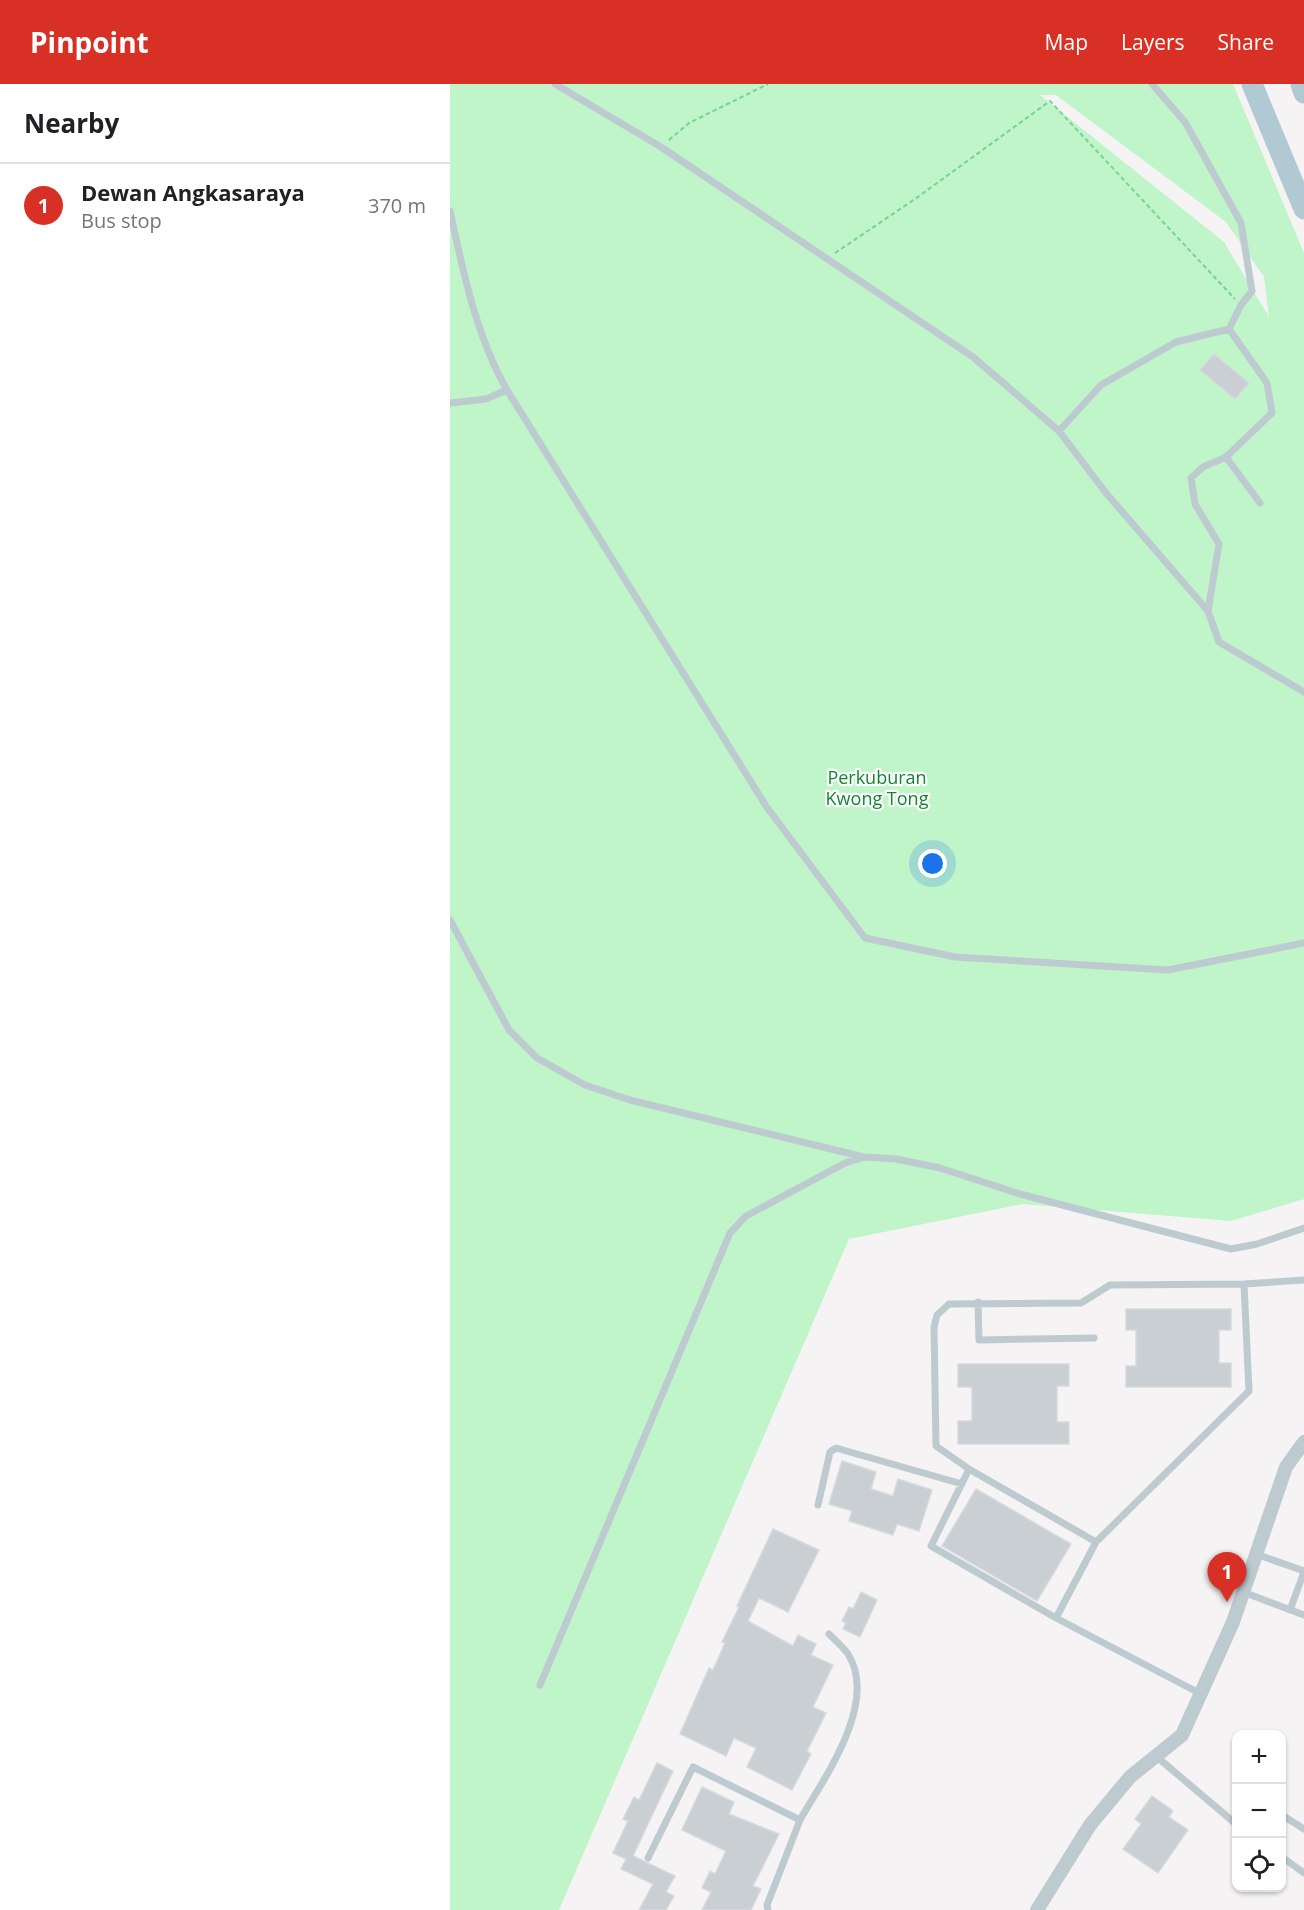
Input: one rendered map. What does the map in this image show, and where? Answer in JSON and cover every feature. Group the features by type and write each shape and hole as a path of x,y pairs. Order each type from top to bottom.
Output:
{"main road":[{"path":"1252,84 1304,209"},
{"path":"1300,84 1304,93"}],"street":[{"path":"1037,1910 1090,1825 1130,1777 1182,1735 1243,1592 1286,1467 1304,1442"}],"lane":[{"path":"555,84 662,147 974,357 1059,430 1106,493 1208,611 1219,642 1304,692"},
{"path":"1059,430 1101,385 1176,342 1229,329 1241,305 1252,291 1241,223 1185,122 1152,84"},
{"path":"450,211 467,287 496,372 766,806 865,938 955,957 1168,970 1304,943"},
{"path":"1208,611 1219,544 1195,504 1191,478 1203,467 1226,457 1272,413 1267,383 1229,329"},
{"path":"450,403 486,399 507,390"},
{"path":"1226,457 1260,503"},
{"path":"450,920 454,934 509,1030 537,1058 585,1085 630,1100 864,1157 896,1159 940,1168 1020,1194 1231,1249 1257,1244 1304,1228"},
{"path":"540,1685 730,1233 746,1216 845,1163 864,1157"},
{"path":"1096,1542 969,1469 936,1446 934,1327 937,1315 949,1304 1081,1303 1110,1285 1244,1284 1304,1280"},
{"path":"1056,1618 1096,1542 1249,1391 1244,1284"},
{"path":"978,1302 979,1340 1094,1338"},
{"path":"818,1505 830,1452 836,1448 962,1484"},
{"path":"969,1469 931,1546 1056,1618 1201,1694"},
{"path":"1256,1554 1304,1571 1290,1610"},
{"path":"1243,1592 1304,1615"},
{"path":"768,1910 767,1905 800,1820 847,1736 857,1701 855,1672 848,1654 829,1634"},
{"path":"1157,1757 1232,1821"},
{"path":"648,1858 693,1767 800,1820"},
{"path":"1286,1818 1304,1829"},
{"path":"1286,1860 1304,1873"}],"path":[{"path":"662,147 689,123 768,84"},
{"path":"827,258 915,199 1050,101 1241,305"}],"green space":[{"name":"Perkuburan Kwong Tong","path":"450,84 1233,84 1304,253 1304,1199 1231,1221 1023,1204 849,1239 559,1910 450,1910","holes":["1040,95 1056,95 1226,222 1264,277 1269,317 1224,242"]}],"building":[{"path":"1214,354 1249,383 1235,399 1200,370"},
{"path":"1126,1309 1231,1309 1231,1330 1219,1330 1219,1363 1231,1363 1231,1387 1126,1387 1126,1366 1136,1366 1136,1330 1126,1330"},
{"path":"958,1364 1069,1364 1069,1386 1057,1386 1057,1422 1069,1422 1069,1444 958,1444 958,1421 972,1421 972,1387 958,1387"},
{"path":"842,1461 876,1472 871,1489 893,1496 898,1479 932,1490 919,1531 897,1524 893,1535 849,1521 852,1511 829,1504"},
{"path":"976,1489 1071,1544 1037,1601 942,1546"},
{"path":"773,1529 819,1550 788,1612 759,1598 748,1621 793,1646 798,1635 816,1644 811,1655 833,1665 813,1707 826,1713 807,1751 811,1754 792,1790 747,1767 756,1748 734,1738 726,1756 680,1734 709,1668 713,1670 725,1643 722,1642 739,1607 737,1606"},
{"path":"861,1592 877,1600 860,1637 843,1629 846,1623 842,1621 849,1607 853,1609"},
{"path":"657,1763 673,1771 633,1856 675,1876 666,1892 674,1896 666,1910 639,1910 653,1884 621,1869 626,1859 613,1853 628,1821 623,1819 634,1797 639,1800"},
{"path":"702,1787 734,1802 729,1814 779,1834 753,1886 761,1889 751,1910 702,1910 711,1892 702,1888 710,1871 715,1874 726,1851 682,1830"},
{"path":"1152,1796 1173,1811 1169,1817 1188,1830 1158,1873 1123,1849 1141,1824 1135,1819"}],"place":[{"name":"Dewan Angkasaraya","path":"1227,1602"}]}
